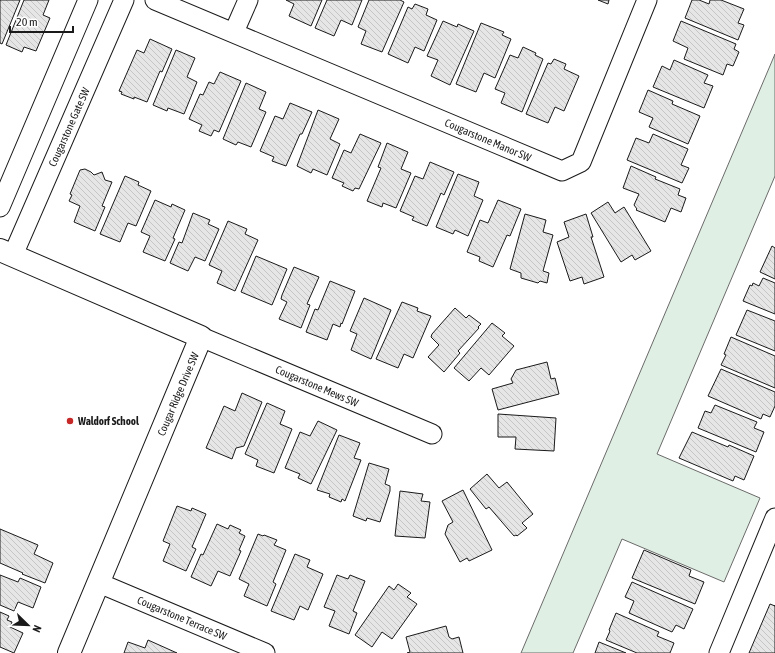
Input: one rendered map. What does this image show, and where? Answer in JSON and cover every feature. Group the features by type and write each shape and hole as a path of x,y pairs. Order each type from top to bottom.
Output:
{"street":[{"path":"0,207 88,0"},
{"name":"Cougarstone Gate SW","path":"7,252 124,0"},
{"name":"Cougarstone Manor SW","path":"155,0 562,171 581,162 647,0"},
{"path":"234,32 248,0"},
{"name":"Cougar Ridge Drive SW","path":"7,252 201,337 69,653"},
{"name":"Cougarstone Mews SW","path":"201,337 432,434"},
{"path":"719,653 769,551 775,518"},
{"name":"Cougarstone Terrace SW","path":"98,583 265,653"}],"green space":[{"path":"775,54 775,176 657,454 760,498 724,582 622,539 573,653 521,653"}],"building":[{"path":"0,0 20,0 2,44 0,43"},
{"path":"24,0 49,0 43,15 50,18 36,51 24,47 22,52 6,45"},
{"path":"286,0 322,0 311,26 289,16 294,4"},
{"path":"327,0 362,0 352,25 341,20 334,36 315,28"},
{"path":"369,0 400,0 404,2 382,52 361,44 366,31 358,27"},
{"path":"598,0 609,0 608,4"},
{"path":"692,0 699,0 709,4 710,0 721,0 744,9 738,23 744,25 738,40 685,18"},
{"path":"415,4 428,9 426,15 437,20 424,51 415,47 408,63 388,54 408,7 412,9"},
{"path":"443,21 457,27 458,24 474,31 450,85 431,76 438,60 427,56"},
{"path":"681,21 736,44 734,49 739,52 733,66 727,64 723,75 684,59 688,48 673,41"},
{"path":"481,23 504,32 502,35 511,39 495,78 484,73 476,92 456,84"},
{"path":"150,39 172,49 162,72 160,71 147,102 121,94 122,92 119,91 137,50 144,53"},
{"path":"523,47 536,53 535,55 543,59 522,112 501,103 505,93 495,89 510,55 518,58"},
{"path":"176,50 195,58 187,77 197,82 184,114 168,108 167,111 153,105"},
{"path":"554,59 566,64 564,69 579,76 564,111 555,107 548,123 526,114 548,63 551,64"},
{"path":"674,60 708,75 704,83 713,86 704,108 653,87 662,66 670,70"},
{"path":"220,72 241,81 219,132 214,130 211,136 199,131 202,125 189,119 200,94 203,95 209,82 214,84"},
{"path":"246,83 266,92 259,109 266,112 251,147 238,142 236,145 223,139"},
{"path":"648,90 673,101 672,104 700,116 688,144 649,127 653,118 639,112"},
{"path":"290,103 312,112 302,134 300,134 286,166 272,161 274,157 260,151 275,116 283,119"},
{"path":"318,110 339,119 330,139 340,144 327,175 313,169 311,173 297,166"},
{"path":"360,134 381,143 359,189 355,188 353,191 342,186 344,183 332,178 344,150 351,153"},
{"path":"653,134 688,149 681,165 689,168 682,183 627,160 636,138 649,143"},
{"path":"387,143 408,152 401,169 411,173 396,208 383,203 382,207 367,201 381,168 378,167"},
{"path":"430,162 454,172 444,195 441,193 427,226 412,220 414,217 400,211 415,176 423,179"},
{"path":"631,166 656,177 655,179 680,189 678,195 686,198 681,212 671,208 665,222 636,210 637,209 634,205 639,194 623,188"},
{"path":"85,169 94,175 102,172 105,180 112,182 102,206 105,207 95,231 74,222 80,206 69,201 72,195 70,194 80,170"},
{"path":"458,174 479,182 474,196 483,200 468,236 455,230 453,234 436,227"},
{"path":"125,176 139,182 138,185 151,191 136,226 128,223 120,242 100,234"},
{"path":"155,200 171,207 172,204 185,210 173,238 175,239 165,261 143,252 150,236 141,232"},
{"path":"498,200 521,209 510,236 507,235 493,267 479,261 480,257 467,252 480,220 488,223"},
{"path":"608,202 615,213 624,207 651,251 635,260 632,255 621,262 591,213"},
{"path":"193,213 210,220 208,224 219,229 205,261 195,257 188,271 170,263 179,242 182,243"},
{"path":"525,214 546,220 543,232 553,235 543,271 549,273 547,283 540,281 538,283 521,278 521,273 510,269"},
{"path":"586,214 593,237 591,237 604,277 584,284 582,277 570,281 557,242 569,237 564,222"},
{"path":"228,221 247,229 245,234 258,240 235,291 217,283 222,271 209,265"},
{"path":"772,246 775,248 775,279 760,272"},
{"path":"256,256 287,269 272,305 241,292"},
{"path":"294,267 319,277 307,304 310,305 301,328 279,319 287,302 281,299 282,295"},
{"path":"763,278 775,283 775,314 743,301 750,285 752,286 753,283 759,286"},
{"path":"330,281 355,291 342,324 341,323 340,327 333,324 327,340 306,332 315,309 318,310"},
{"path":"364,298 391,310 371,359 351,350 357,334 350,331"},
{"path":"402,302 418,308 417,311 431,316 413,358 404,354 398,368 376,359"},
{"path":"455,308 466,318 469,315 481,324 458,351 460,353 444,372 428,357 439,345 431,337"},
{"path":"747,310 775,321 775,351 736,335"},
{"path":"492,323 505,333 502,336 514,346 489,375 481,368 469,381 454,368"},
{"path":"731,337 775,356 775,388 721,365 726,355 724,354"},
{"path":"547,362 551,379 555,378 559,394 498,410 492,389 513,383 511,379 516,370"},
{"path":"721,369 775,392 775,406 770,417 763,414 761,419 708,396"},
{"path":"242,393 262,402 244,446 236,448 232,459 206,448 224,406 235,411"},
{"path":"267,403 285,411 280,424 292,429 274,473 256,466 258,460 245,454"},
{"path":"715,405 757,422 754,428 764,432 756,452 698,428 705,411 711,413"},
{"path":"498,414 556,418 554,451 515,449 516,437 498,437"},
{"path":"318,421 337,430 311,484 298,478 300,474 285,468 300,432 310,436"},
{"path":"692,432 728,447 729,445 754,456 744,480 735,476 733,481 679,458"},
{"path":"339,435 360,443 354,458 361,460 345,501 342,499 341,502 329,497 330,494 317,490"},
{"path":"369,463 389,469 385,484 390,486 390,491 380,522 367,518 366,521 353,516"},
{"path":"487,474 499,488 507,482 533,514 522,523 527,528 517,536 514,536 489,507 486,509 470,489"},
{"path":"463,490 492,550 469,561 467,558 460,562 445,534 448,525 453,522 442,501"},
{"path":"400,491 423,494 421,501 430,502 425,538 395,536"},
{"path":"177,506 191,511 192,508 206,514 192,547 196,549 186,571 163,561 170,544 163,541"},
{"path":"217,524 228,529 230,525 241,530 239,533 245,536 239,550 241,551 230,576 218,571 211,586 191,577"},
{"path":"0,529 38,545 34,554 53,563 45,583 0,563"},
{"path":"258,534 277,540 274,545 286,550 273,582 276,584 267,606 244,596 249,584 239,579"},
{"path":"644,550 691,570 689,576 704,582 695,604 632,578"},
{"path":"295,554 310,560 307,567 323,574 308,610 300,606 294,620 271,611"},
{"path":"0,575 18,582 20,578 41,587 33,608 18,602 14,611 0,605"},
{"path":"337,575 348,579 350,575 365,581 353,611 357,613 349,634 329,626 335,611 324,607"},
{"path":"632,582 693,609 684,629 676,625 672,632 629,613 634,601 625,597"},
{"path":"398,584 411,593 407,597 417,604 392,639 382,632 372,647 355,635 389,586 394,590"},
{"path":"770,604 775,606 775,653 749,653"},
{"path":"0,612 9,616 7,620 12,622 10,627 23,633 14,653 0,647"},
{"path":"616,613 659,632 657,636 674,643 670,653 637,653 606,640"},
{"path":"446,626 449,637 452,639 459,637 463,653 407,653 410,652 406,637"},
{"path":"148,640 177,653 124,653 128,642 145,648"},
{"path":"599,642 626,653 595,653"}],"place":[{"name":"Waldorf School","path":"70,421"}]}
